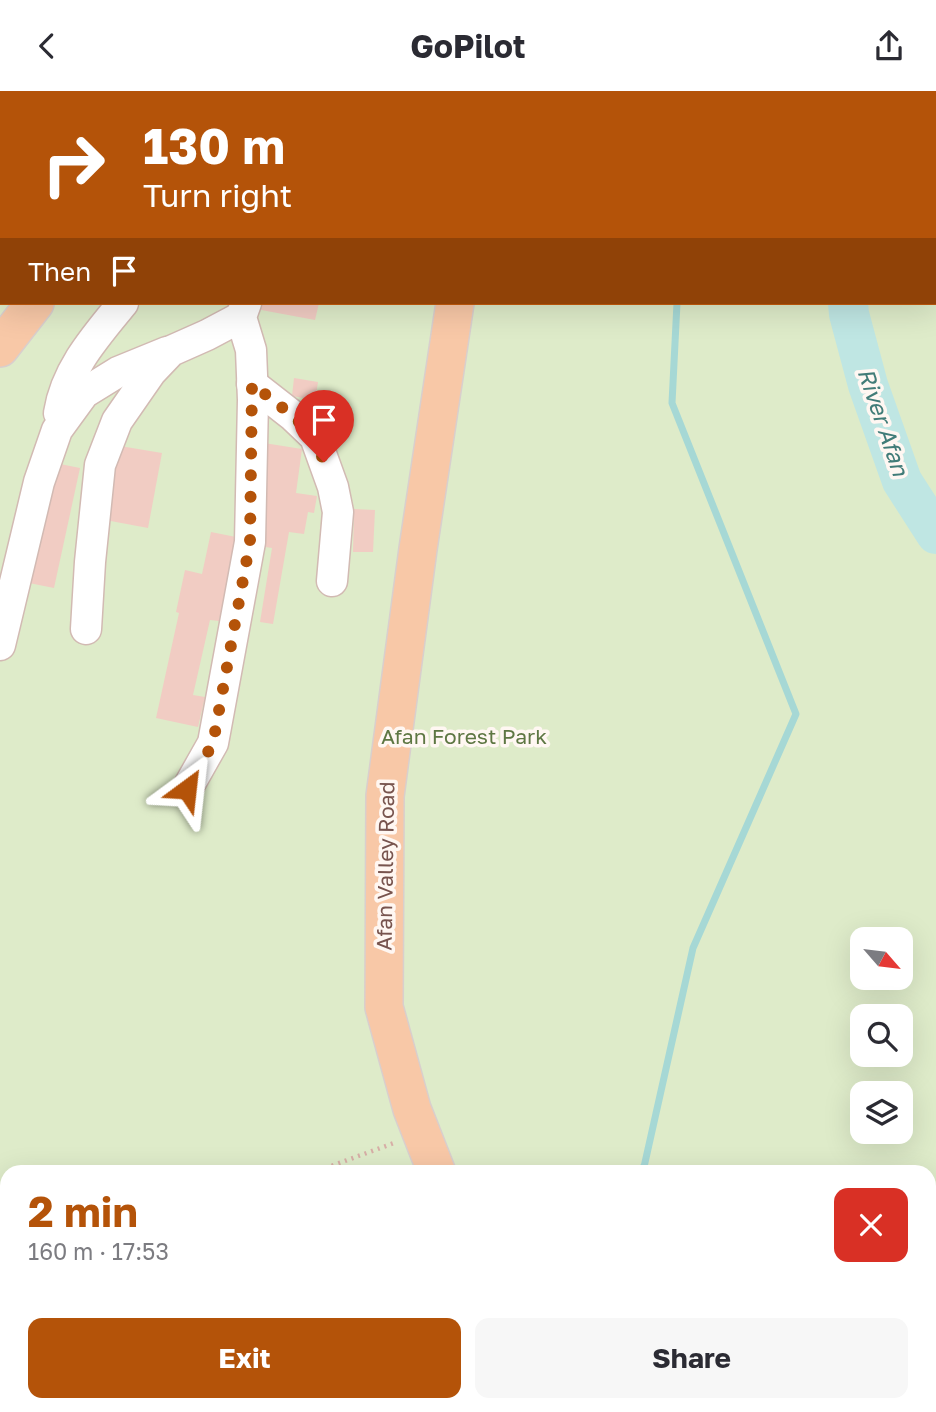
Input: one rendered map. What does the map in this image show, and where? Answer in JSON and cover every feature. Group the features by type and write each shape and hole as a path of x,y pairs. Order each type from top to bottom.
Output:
{"main road":[{"path":"0,348 33,305"},
{"name":"Afan Valley Road","path":"434,1165 412,1109 384,1007 385,796 455,305"}],"lane":[{"path":"0,645 39,482 57,430 62,395 84,351 121,305"},
{"path":"57,430 84,393 118,372 207,335 243,310 251,350 250,542 213,743 187,789"},
{"path":"86,629 100,465 117,421 151,372 171,351"},
{"path":"252,384 315,437 333,487 338,512 332,581"}],"path":[{"path":"334,1165 421,1133"}],"green space":[{"name":"Afan Forest Park","path":"0,305 936,305 936,1165 0,1165"}],"building":[{"path":"257,305 319,305 315,320 256,309"},
{"path":"294,378 318,382 315,400 292,396"},
{"path":"264,443 302,449 296,493 317,496 314,513 308,512 304,534 289,532 273,624 260,622 272,548 259,546 266,503 263,502 267,478 259,477"},
{"path":"114,445 162,453 148,528 100,519"},
{"path":"55,463 80,468 54,588 29,583"},
{"path":"354,509 375,510 373,552 353,552"},
{"path":"211,532 236,537 219,621 210,620 193,695 205,697 198,727 156,718 179,613 176,612 185,570 202,574"}],"waterway":[{"path":"644,1165 693,948 796,714 672,403 677,305"},
{"name":"River Afan","path":"848,305 868,385 902,481 936,534"}],"route":[{"path":"187,789 213,743 250,542 252,384 315,437 324,462"}]}
